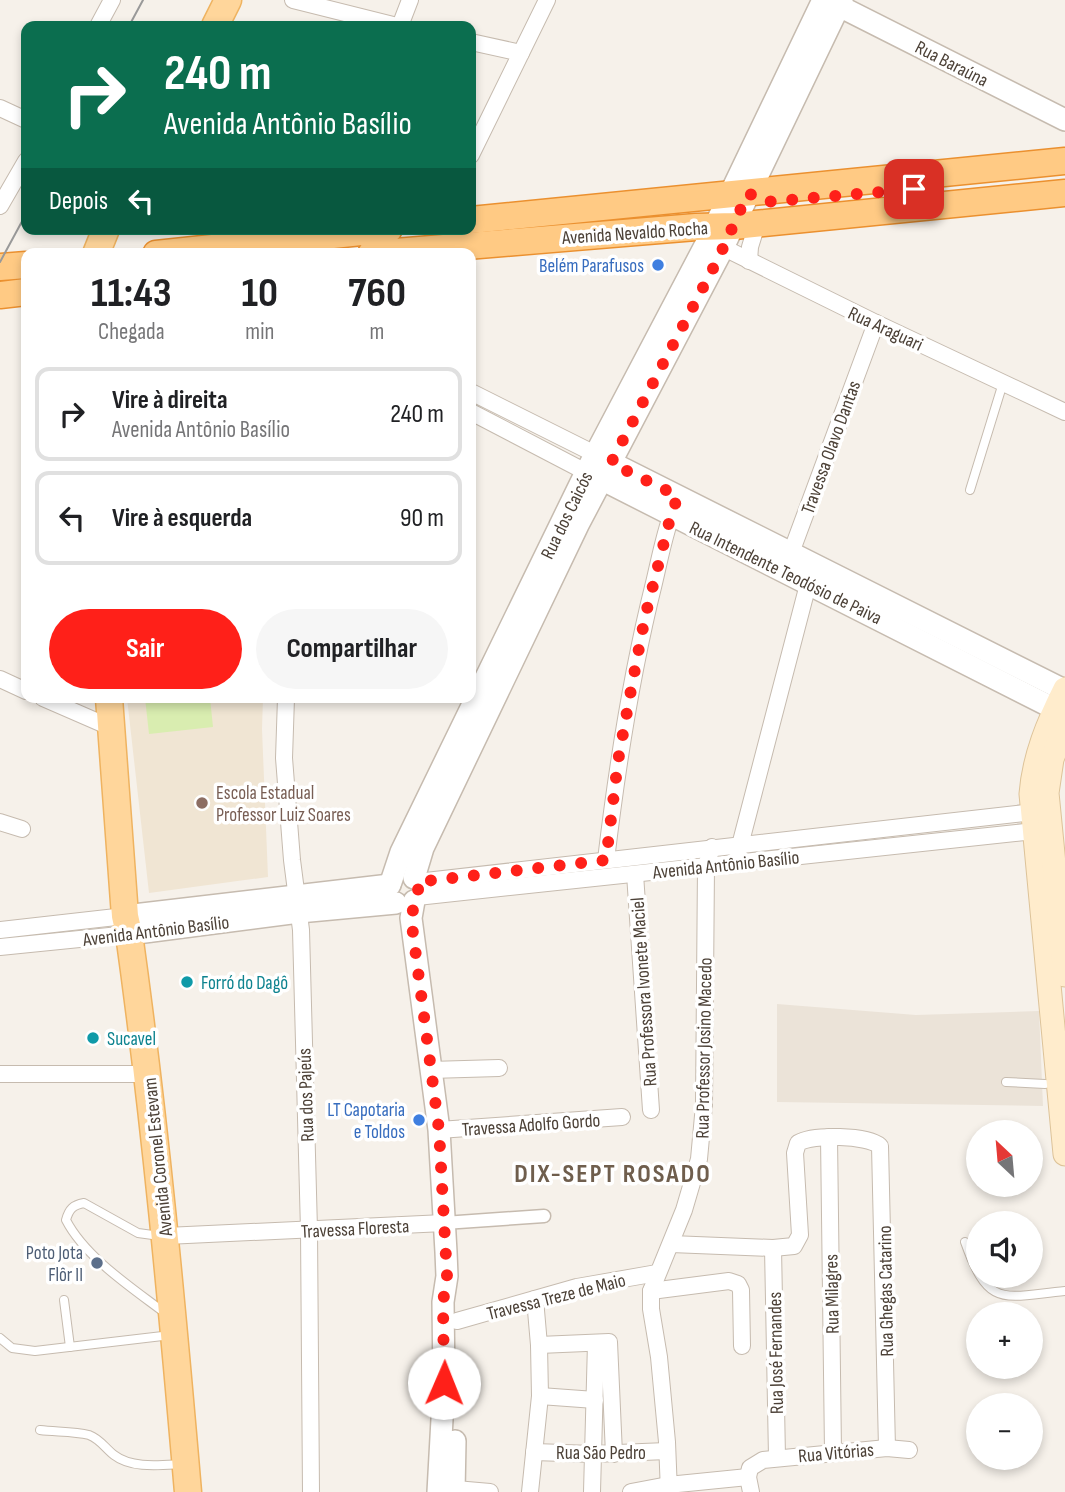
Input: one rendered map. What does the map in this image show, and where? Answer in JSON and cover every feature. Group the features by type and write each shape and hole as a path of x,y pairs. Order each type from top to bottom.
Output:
{"highway":[{"name":"Avenida Nevaldo Rocha","path":"476,220 735,219 963,172 1065,161"},
{"name":"Avenida Nevaldo Rocha","path":"457,248 735,219 1058,192"},
{"path":"201,248 300,235"},
{"path":"0,267 21,265"}],"main road":[{"path":"218,21 229,0"},
{"name":"Avenida Coronel Estevam","path":"110,703 127,925 149,1074 188,1492"},
{"path":"1063,703 1048,780 1046,826 1057,1085 1065,1154"},
{"path":"1046,826 1065,975"}],"street":[{"path":"101,21 112,0"},
{"path":"293,0 379,21"},
{"path":"401,21 410,0"},
{"path":"476,145 547,0"},
{"name":"Rua Baraúna","path":"826,3 1065,120"},
{"name":"Rua dos Caicós","path":"446,1490 457,1321 447,1276 439,1130 406,894 423,848 571,522 735,219 826,3"},
{"path":"476,43 521,53"},
{"path":"0,108 21,118"},
{"path":"0,206 21,170"},
{"path":"735,219 750,247 749,261"},
{"name":"Rua Araguari","path":"735,219 749,261 1065,412"},
{"name":"Travessa Olavo Dantas","path":"788,562 876,323"},
{"name":"Rua Intendente Teodósio de Paiva","path":"476,395 599,467 1063,703"},
{"name":"Rua Intendente Teodósio de Paiva","path":"476,414 599,467"},
{"path":"606,860 628,702 645,617 675,506"},
{"path":"734,863 811,573"},
{"path":"0,679 21,689"},
{"path":"54,703 112,728"},
{"name":"Rua dos Pajeús","path":"286,703 284,758 298,904 309,1230 312,1492"},
{"path":"0,822 22,829"},
{"name":"Avenida Antônio Basílio","path":"406,894 606,860 741,844 1046,826"},
{"name":"Avenida Antônio Basílio","path":"0,947 127,925 298,904 635,874 1046,826"},
{"name":"Rua Professor Josino Macedo","path":"668,1489 660,1368 650,1309 651,1291 693,1181 702,1135 706,866 712,848"},
{"name":"Rua Professora Ivonete Maciel","path":"635,874 651,1110"},
{"name":"Avenida Antônio Basílio","path":"0,930 127,925"},
{"path":"430,1070 499,1068"},
{"path":"0,1074 149,1074"},
{"name":"Travessa Adolfo Gordo","path":"439,1130 622,1117"},
{"path":"671,1244 773,1248 794,1246 799,1240 800,1224 795,1153 798,1143 809,1138 829,1137"},
{"name":"Rua Ghegas Catarino","path":"829,1137 871,1141 882,1150 887,1448"},
{"name":"Rua Milagres","path":"829,1137 833,1451"},
{"name":"Travessa Floresta","path":"166,1236 544,1216"},
{"name":"Rua José Fernandes","path":"770,1459 773,1248"},
{"name":"Travessa Treze de Maio","path":"457,1321 600,1281 657,1273"},
{"name":"Rua dos Caicós","path":"446,1490 443,1302 447,1276"},
{"path":"651,1291 729,1281 738,1284 741,1290 741,1346"},
{"path":"530,1492 540,1396 535,1299"},
{"path":"539,1345 610,1342 614,1454"},
{"path":"592,1492 596,1343"},
{"path":"540,1396 595,1401"},
{"name":"Rua Vitórias","path":"770,1459 833,1451 887,1448 909,1450"},
{"name":"Rua São Pedro","path":"534,1452 614,1454 667,1451"},
{"path":"631,1492 750,1484 753,1465 770,1459"},
{"path":"446,1490 490,1492"}],"lane":[{"path":"875,193 914,189 963,172"},
{"path":"970,490 1003,383"},
{"path":"1006,1082 1057,1085"},
{"path":"166,1236 150,1237 138,1233 85,1203 75,1205 66,1220 74,1236 174,1327"},
{"path":"965,1242 978,1275 997,1295 1008,1297 1065,1291"},
{"path":"64,1300 70,1347"},
{"path":"0,1338 12,1348 22,1351 70,1347 174,1327"},
{"path":"40,1430 88,1435 97,1439 122,1460 153,1466 186,1464"}],"shaded area":[{"name":"Escola Estadual Professor Luiz Soares","path":"128,703 263,703 268,877 149,893"},
{"path":"777,1004 916,1015 1039,1011 1043,1106 777,1102"}],"green space":[{"path":"146,703 211,703 213,727 149,734"}],"tram line":[{"path":"132,21 143,0"},
{"path":"0,262 21,223"}],"place":[{"name":"Belém Parafusos","path":"658,265"},
{"name":"Escola Estadual Professor Luiz Soares","path":"202,803"},
{"name":"Forró do Dagô","path":"187,982"},
{"name":"Sucavel","path":"93,1038"},
{"name":"LT Capotaria e Toldos","path":"419,1120"},
{"name":"Poto Jota Flôr II","path":"97,1263"}],"district":[{"name":"DIX-SEPT ROSADO","path":"613,1173"}],"route":[{"path":"444,1383 443,1302 447,1276 446,1252 439,1130 411,918 414,901 419,892 417,882 606,860 618,761 635,666 645,617 678,496 611,463 719,257 748,193 766,202 914,189"}]}
